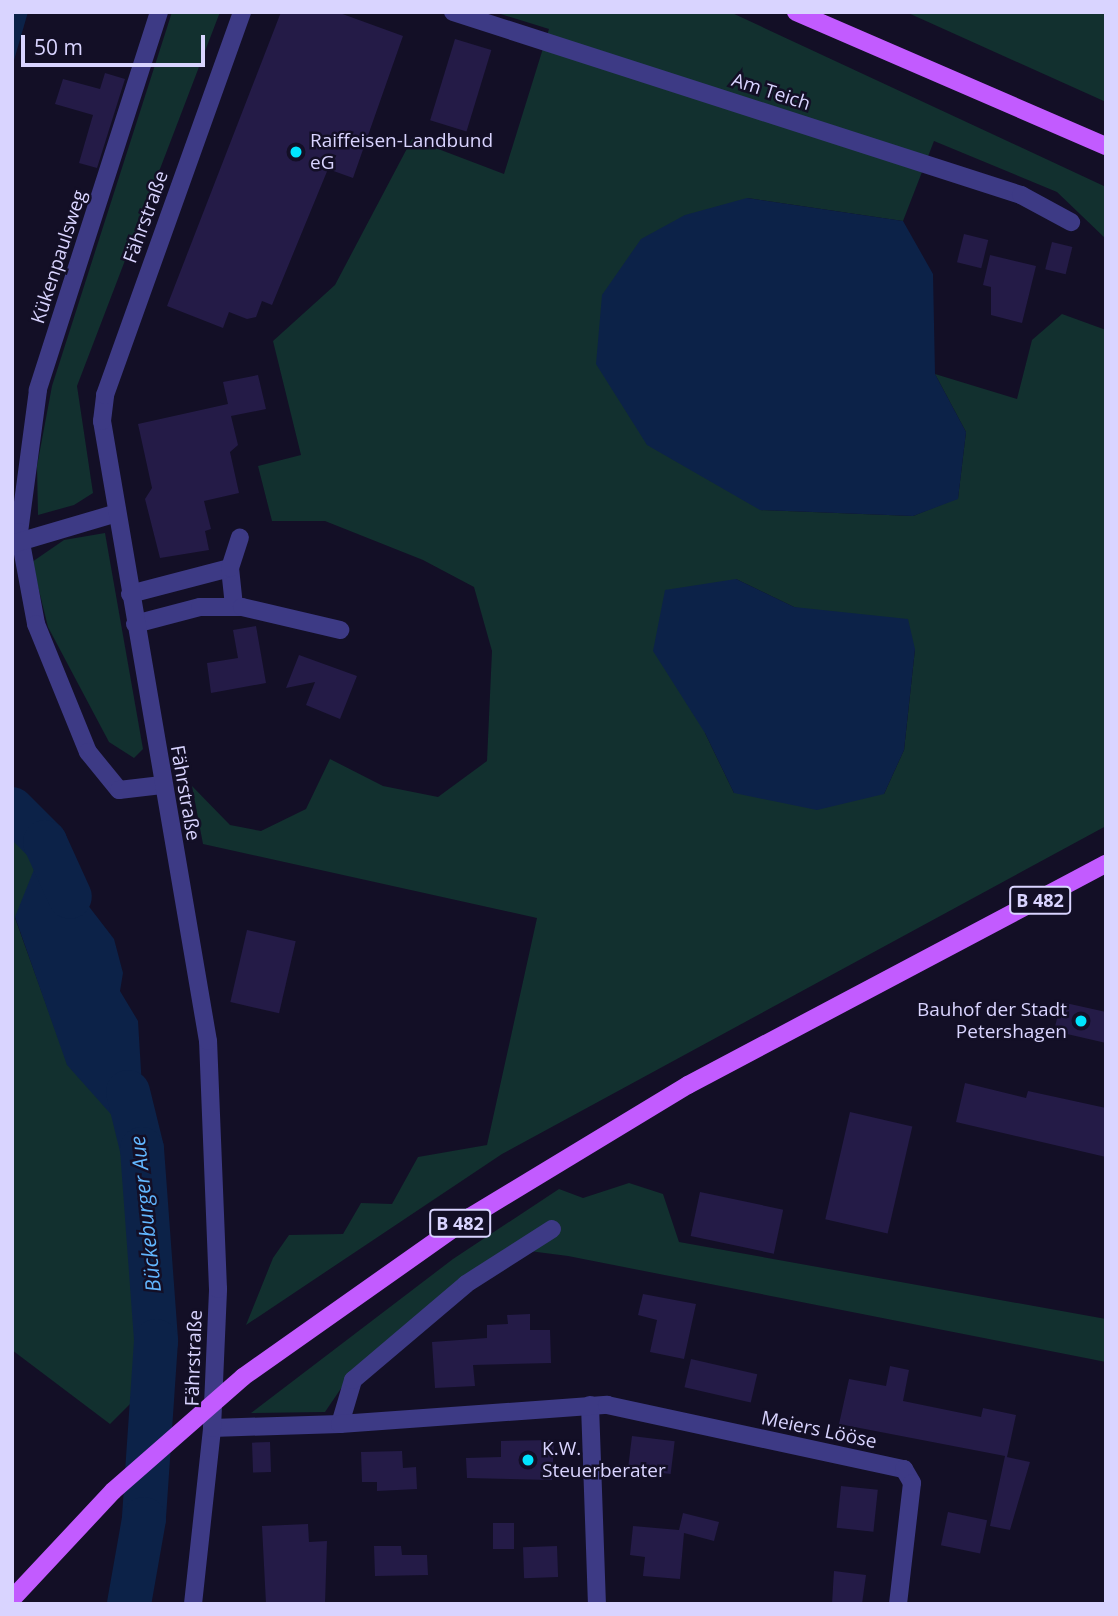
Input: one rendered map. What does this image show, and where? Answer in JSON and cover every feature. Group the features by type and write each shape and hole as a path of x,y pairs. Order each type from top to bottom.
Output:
{"main road":[{"path":"796,12 1106,146"},
{"name":"B 482","path":"12,1599 113,1491 243,1377 470,1216 676,1092 1106,864"}],"street":[{"name":"Kükenpaulsweg","path":"159,12 38,390 17,544 36,624 88,752 119,790 162,785"},
{"name":"Fährstraße","path":"193,1604 212,1428 218,1289 208,1041 162,785 102,421 105,396 242,12"},
{"name":"Am Teich","path":"453,12 1021,195 1072,222"},
{"path":"17,544 117,513"},
{"path":"234,607 230,568 240,537"},
{"path":"130,594 230,568"},
{"path":"135,624 200,607 234,607 290,614 340,630"},
{"path":"340,1424 353,1380 466,1284 552,1229"},
{"path":"590,1405 597,1604"},
{"name":"Meiers Lööse","path":"212,1428 340,1424 590,1405 904,1469 912,1483 898,1604"}],"green space":[{"path":"172,12 220,12 77,386 93,493 74,505 38,515 37,466 52,386"},
{"path":"494,12 730,12 1106,187 1106,239 1057,192 934,141 903,221 747,198 760,510 913,516 958,498 966,432 935,374 1017,399 1032,340 1062,314 1106,330 1106,826 502,1154 246,1325 273,1258 289,1235 343,1234 361,1203 392,1204 418,1157 487,1145 537,918 203,844 192,786 230,825 261,831 306,809 330,759 383,786 438,797 487,761 492,651 474,587 423,560 325,521 272,521 258,466 301,455 273,341 335,285 412,139 504,174 549,29","holes":["736,579 794,607 915,649 904,750 884,794 734,793 705,733"]},
{"path":"906,12 1106,12 1106,102"},
{"path":"105,533 143,749 134,758 109,742 48,627 32,562 64,540"},
{"path":"12,835 41,857 15,918 68,1065 124,1126 141,1215 144,1390 110,1424 12,1350"},
{"path":"629,1183 663,1194 679,1242 1106,1319 1106,1362 568,1256 506,1248 346,1381 325,1412 251,1413 453,1259 559,1189 583,1198"}],"water":[{"path":"12,12 28,12 12,67"},
{"path":"747,198 903,221 933,274 935,374 966,432 958,499 913,516 760,510 647,445 596,364 602,295 641,239 685,215"},
{"path":"736,579 794,607 908,619 915,649 904,750 884,794 817,810 734,793 705,733 653,651 665,590"},
{"path":"45,842 64,855 87,904 114,939 123,973 120,991 138,1021 142,1087 156,1146 142,1149 67,1065 15,917"}],"building":[{"name":"Raiffeisen-Landbund eG","path":"281,12 337,12 403,36 353,178 328,169 272,305 262,301 256,317 247,319 229,312 223,328 167,306"},
{"path":"455,39 491,50 466,131 430,120"},
{"path":"105,73 125,79 97,168 79,163 93,115 55,104 63,79 100,89"},
{"path":"964,234 988,240 981,268 957,262"},
{"path":"1052,242 1072,247 1066,274 1045,269"},
{"path":"990,255 1036,266 1022,323 991,315 991,287 983,285"},
{"path":"258,375 266,409 231,416 238,445 230,452 239,493 204,501 211,529 205,531 209,550 160,558 145,499 152,488 138,424 228,404 223,382"},
{"path":"256,626 266,683 211,693 207,663 238,658 233,630"},
{"path":"299,655 357,676 340,719 306,705 315,682 286,688"},
{"path":"247,930 296,941 279,1013 230,1002"},
{"name":"Bauhof der Stadt Petershagen","path":"1061,1002 1106,1012 1106,1043 1054,1031"},
{"path":"965,1083 1026,1098 1028,1091 1106,1108 1106,1157 956,1122"},
{"path":"850,1112 912,1126 888,1234 825,1219"},
{"path":"700,1192 783,1210 774,1254 691,1236"},
{"path":"643,1294 696,1304 684,1359 650,1352 657,1320 638,1315"},
{"path":"530,1314 530,1330 550,1330 551,1363 473,1365 475,1386 435,1388 432,1342 487,1338 487,1325 508,1324 507,1315"},
{"path":"691,1359 757,1374 751,1403 684,1387"},
{"path":"890,1366 909,1370 903,1401 981,1417 983,1408 1016,1415 1007,1457 1030,1462 1010,1530 990,1526 1005,1456 839,1424 849,1379 886,1386"},
{"path":"632,1436 675,1441 671,1474 628,1469"},
{"name":"K.W. Steuerberater","path":"554,1440 552,1480 467,1478 466,1458 501,1457 501,1441"},
{"path":"270,1442 271,1472 253,1473 252,1443"},
{"path":"402,1451 403,1468 416,1467 417,1489 377,1491 377,1482 362,1482 361,1452"},
{"path":"841,1486 878,1490 873,1532 837,1528"},
{"path":"948,1512 987,1520 980,1554 941,1545"},
{"path":"683,1513 719,1522 714,1541 684,1533 680,1579 643,1576 645,1557 630,1555 633,1526 679,1530"},
{"path":"493,1523 514,1523 514,1549 493,1549"},
{"path":"308,1524 309,1542 327,1541 325,1604 266,1604 262,1526"},
{"path":"374,1546 401,1546 402,1555 427,1555 428,1575 375,1576"},
{"path":"557,1546 558,1577 524,1578 523,1547"},
{"path":"834,1571 866,1575 862,1604 832,1604"}],"waterway":[{"name":"Bückeburger Aue","path":"12,809 45,842 70,897"},
{"name":"Bückeburger Aue","path":"128,1092 142,1149 156,1341 144,1519 129,1604"}],"place":[{"name":"Raiffeisen-Landbund eG","path":"296,152"},
{"name":"Bauhof der Stadt Petershagen","path":"1081,1021"},
{"name":"K.W. Steuerberater","path":"528,1460"}]}
